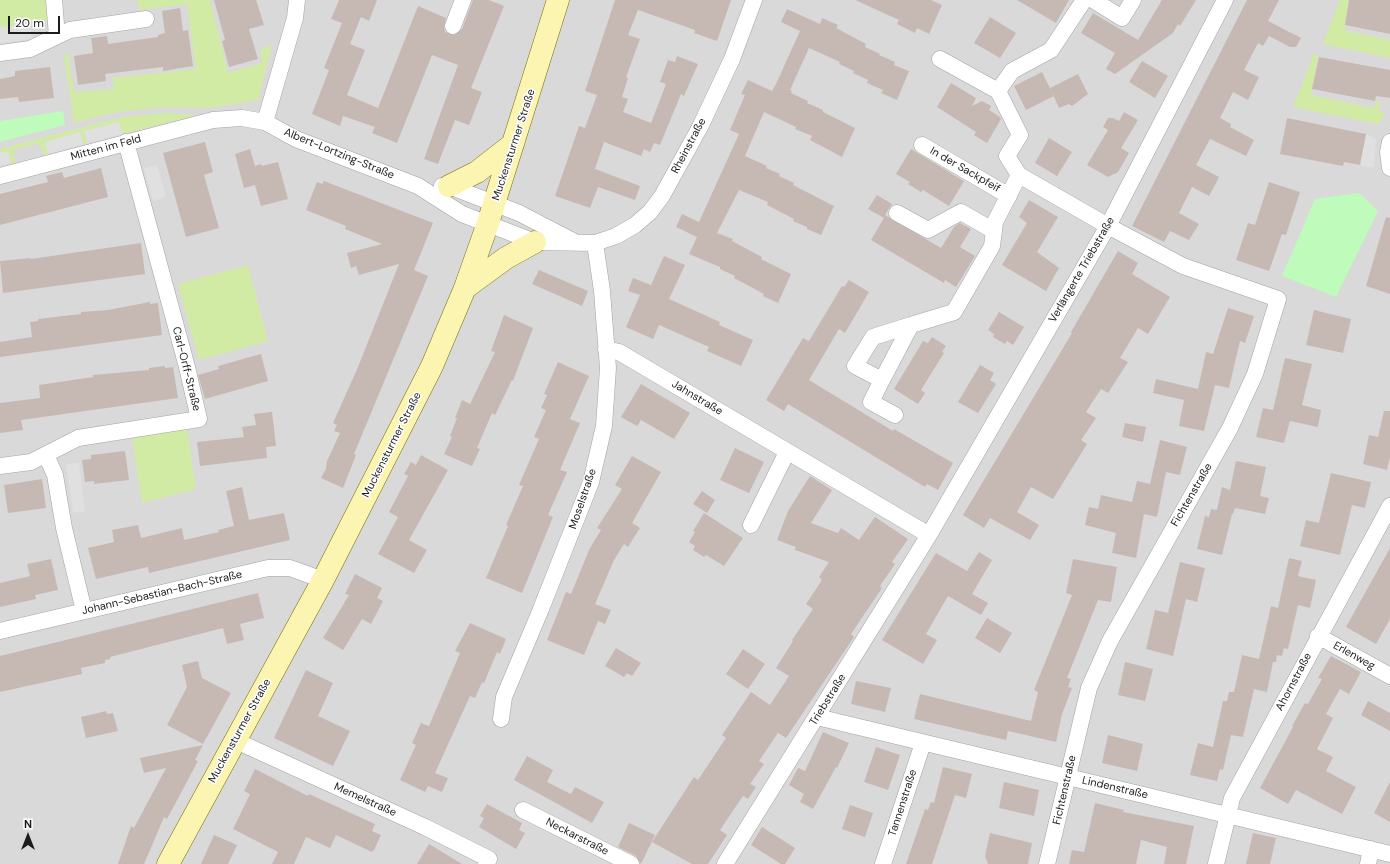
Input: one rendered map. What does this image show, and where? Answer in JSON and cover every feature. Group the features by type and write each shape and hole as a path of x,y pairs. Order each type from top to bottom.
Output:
{"main road":[{"name":"Muckensturmer Straße","path":"168,864 234,740 323,580 432,366 465,288 491,214 558,0"},
{"path":"449,186 477,172 513,144"},
{"path":"465,288 506,258 535,242"}],"street":[{"path":"54,0 57,36"},
{"path":"265,122 295,18 297,0"},
{"path":"453,26 462,0"},
{"name":"Rheinstraße","path":"491,214 535,242 595,243 616,236 635,225 650,212 662,196 703,120 732,59 754,0"},
{"path":"998,91 1012,71 1051,50 1084,0"},
{"path":"1093,0 1122,18 1133,0"},
{"name":"Verlängerte Triebstraße","path":"929,534 1108,226 1225,0"},
{"path":"0,53 30,49 70,30 146,19"},
{"path":"940,59 998,91 1020,135 1007,156 1019,175 1108,226"},
{"name":"Albert-Lortzing-Straße","path":"213,120 242,118 265,122 296,139 418,186 462,214 491,214"},
{"name":"Mitten im Feld","path":"0,176 213,120"},
{"name":"Carl-Orff-Straße","path":"0,466 31,462 78,438 199,419 187,367 126,142"},
{"path":"1390,142 1388,152 1390,168"},
{"name":"In der Sackpfeif","path":"922,145 1009,196"},
{"name":"In der Sackpfeif","path":"882,380 855,366 873,336 954,312 992,246 995,222 1019,175"},
{"name":"Albert-Lortzing-Straße","path":"418,186 449,186 491,214"},
{"path":"897,212 928,230 961,212 994,230"},
{"name":"Rheinstraße","path":"491,214 519,213 576,242"},
{"name":"Fichtenstraße","path":"1047,864 1089,688 1110,641 1230,428 1255,374 1278,299 1183,266 1108,226"},
{"name":"Moselstraße","path":"501,719 504,696 541,609 591,482 604,426 608,368 595,243"},
{"path":"895,415 871,402 911,325"},
{"name":"Jahnstraße","path":"606,349 619,352 929,534"},
{"path":"750,525 787,452"},
{"path":"46,455 55,475 64,528 84,611"},
{"name":"Ahornstraße","path":"1216,864 1232,798 1318,636 1390,506"},
{"name":"Triebstraße","path":"725,864 929,534"},
{"name":"Johann-Sebastian-Bach-Straße","path":"0,631 268,568 290,568 323,580"},
{"name":"Erlenweg","path":"1318,636 1390,676"},
{"name":"Lindenstraße","path":"817,717 1227,815 1369,857 1390,854"},
{"name":"Memelstraße","path":"234,740 425,827 489,859 486,864"},
{"name":"Tannenstraße","path":"883,864 923,743"},
{"name":"Neckarstraße","path":"523,810 631,864"}],"shaded area":[{"path":"0,0 1390,0 1390,864 0,864"},
{"path":"30,24 32,39 0,43 0,27"},
{"path":"119,122 122,134 87,143 84,131"},
{"path":"80,132 83,144 48,154 45,142"},
{"path":"1366,134 1376,139 1374,168 1360,165"},
{"path":"8,151 11,163 0,166 0,153"},
{"path":"157,165 166,197 153,201 144,168"},
{"path":"79,463 85,511 73,513 66,464"}],"green space":[{"path":"0,0 46,0 48,21 0,27"},
{"path":"137,0 210,0 228,73 262,63 261,49 272,45 258,100 211,108 169,107 117,112 74,123 64,56 68,52 74,92 114,89 112,78 196,69 187,4 140,10"},
{"path":"1340,0 1349,0 1344,30 1390,40 1390,58 1323,44"},
{"path":"1315,52 1318,56 1311,95 1374,108 1376,101 1381,103 1378,110 1385,113 1379,124 1293,107"},
{"path":"63,111 65,125 0,142 0,121"},
{"path":"167,113 197,115 122,134 119,122 84,131 87,143 83,144 80,132 45,142 48,154 43,155 39,143 13,150 16,162 11,163 8,151 0,153 0,149 122,117"},
{"path":"1359,193 1378,211 1336,297 1282,276 1315,199"},
{"path":"248,265 268,341 199,360 178,284"},
{"path":"187,429 196,489 142,503 132,437"}],"building":[{"path":"214,0 256,0 264,25 249,29 258,59 229,67 222,41 225,40"},
{"path":"339,0 377,0 369,21 361,17 350,44 365,50 347,95 378,108 418,6 446,18 444,27 445,32 454,35 462,29 473,0 489,0 504,6 471,88 482,92 469,125 455,120 438,164 424,159 458,65 432,55 397,143 372,133 375,127 343,116 340,126 312,114 329,70 324,68 342,23 331,19"},
{"path":"615,0 731,0 717,41 694,33 695,30 638,10 628,35 640,39 626,77 628,78 622,97 628,99 623,112 651,123 666,84 660,82 668,60 675,62 677,56 698,64 684,96 681,94 660,145 654,143 650,152 644,149 641,156 604,142 595,169 640,186 635,200 598,187 590,208 555,196 579,126 585,128 597,95 585,91"},
{"path":"855,0 931,0 942,5 929,34 917,28 915,33 897,24 899,20"},
{"path":"1017,0 1069,0 1056,23"},
{"path":"1162,0 1196,0 1180,26 1178,24 1173,33 1115,74 1106,69 1115,53 1081,33 1093,13 1138,40"},
{"path":"1247,0 1279,0 1268,21 1301,38 1296,47 1290,47 1269,36 1263,46 1258,43 1244,70 1259,77 1248,100 1233,92 1220,118 1231,124 1230,127 1254,140 1246,156 1210,139 1196,165 1219,177 1209,196 1192,187 1179,213 1199,224 1189,240 1170,231 1164,242 1132,226"},
{"path":"1349,0 1390,0 1390,34 1345,25"},
{"path":"180,8 183,31 188,30 193,66 163,71 163,67 105,74 106,81 78,85 74,56 93,53 91,38 107,36 108,44 158,37 158,35 165,33 162,11"},
{"path":"787,9 820,24 822,18 838,25 836,28 866,44 865,47 895,62 894,65 909,71 897,100 881,93 883,90 867,83 868,80 839,64 840,62 809,48 790,90 792,91 791,93 808,101 807,103 855,128 842,157 810,140 812,136 795,129 796,127 764,112 745,156 767,166 766,168 780,174 779,176 794,183 793,185 834,206 821,235 807,229 807,227 793,221 794,219 767,205 768,202 739,190 717,233 733,239 732,241 762,257 761,259 791,274 778,303 763,296 764,294 734,278 735,276 720,269 720,267 689,254 697,237 676,227 682,214 699,222 739,134 730,130 745,95 741,94 748,80 772,91 776,84 800,31 781,22"},
{"path":"990,17 1016,33 1000,58 974,43"},
{"path":"1319,57 1390,70 1390,98 1376,96 1375,101 1312,89"},
{"path":"1142,61 1168,76 1155,98 1129,82"},
{"path":"50,67 54,98 19,102 18,97 0,99 0,79 15,76 15,71"},
{"path":"1042,72 1054,96 1026,110 1014,86"},
{"path":"1078,74 1088,94 1072,106 1069,104 1059,108 1050,88"},
{"path":"951,83 976,98 972,106 982,101 991,106 989,110 1000,117 1001,119 987,143 974,135 976,132 937,107"},
{"path":"1124,112 1138,120 1121,148 1129,153 1118,172 1108,177 1087,165 1108,130 1103,127 1108,118 1113,118 1119,121"},
{"path":"1287,118 1366,134 1360,165 1344,162 1343,166 1280,154"},
{"path":"1049,138 1072,152 1057,176 1035,163"},
{"path":"205,142 213,172 204,175 219,228 186,237 163,153"},
{"path":"250,149 255,166 278,162 288,199 261,206 255,185 244,188 235,154"},
{"path":"911,149 964,181 949,206 923,190 921,192 908,184 910,182 896,174"},
{"path":"101,168 108,197 0,225 0,194 48,182 46,176 62,172 64,178"},
{"path":"324,181 433,223 414,270 428,276 354,454 356,455 343,488 321,478 340,433 334,431 337,425 333,423 358,367 399,264 359,275 356,266 351,268 347,253 382,244 345,229 346,226 306,210 317,182 322,184"},
{"path":"1269,182 1300,192 1286,235 1282,234 1269,271 1236,260 1248,223 1255,225"},
{"path":"877,195 892,204 885,215 941,248 954,227 960,223 971,229 960,247 975,256 956,287 945,280 944,283 871,240 884,218 868,209"},
{"path":"1029,200 1058,217 1037,252 1059,268 1046,291 1002,265 1027,223 1019,217"},
{"path":"1386,217 1390,218 1390,294 1366,286"},
{"path":"141,243 145,274 3,293 0,261 31,259"},
{"path":"1118,251 1138,263 1132,274 1170,297 1148,334 1138,328 1120,358 1128,362 1108,393 1101,389 1086,412 1096,418 1081,440 1087,444 1053,499 1031,487 1017,512 1039,525 1030,540 990,518 984,528 963,515 1072,333 1071,332"},
{"path":"664,256 685,265 669,299 720,322 719,325 753,340 741,366 707,351 709,347 659,325 653,339 626,327 640,295 628,291 633,278 651,285"},
{"path":"539,270 588,291 582,306 532,284"},
{"path":"849,280 869,292 845,333 839,329 809,380 893,431 894,429 953,463 938,490 927,484 925,487 788,404 784,411 766,400 803,338 809,341 842,286 844,287"},
{"path":"150,302 150,304 158,303 162,335 0,357 0,342 32,337 30,322 38,321 38,319 81,314 81,312 108,310"},
{"path":"1228,308 1254,316 1245,343 1240,341 1229,388 1215,385 1204,431 1179,426 1184,400 1153,393 1156,379 1198,389 1206,352 1213,354"},
{"path":"1314,310 1351,319 1343,353 1306,345"},
{"path":"999,312 1024,327 1013,345 1007,341 1005,344 993,337 994,334 988,330"},
{"path":"504,315 533,328 513,381 512,380 495,415 492,413 477,448 480,449 472,466 444,454 452,437 450,436 462,400 470,404 495,352 491,351"},
{"path":"932,337 946,346 942,352 944,353 921,390 925,393 918,404 894,389 923,341 928,343"},
{"path":"261,354 268,381 205,399 198,375 219,369 218,366"},
{"path":"1285,358 1312,364 1302,405 1321,410 1318,427 1290,421 1284,443 1256,437 1263,408 1273,410"},
{"path":"558,362 589,376 570,419 580,423 560,470 567,472 548,515 553,517 522,593 486,578 508,526 506,525 523,486 519,485 539,439 534,437 546,410 541,408 547,395 544,394"},
{"path":"980,365 994,373 990,380 996,384 978,413 958,402"},
{"path":"165,366 165,368 173,367 178,398 21,420 23,430 0,433 0,403 40,398 39,385 93,377 93,375 149,370 149,368"},
{"path":"641,384 690,413 674,439 641,420 637,426 621,417"},
{"path":"1384,411 1390,411 1390,457 1387,470 1363,464 1369,435 1378,437"},
{"path":"272,412 276,446 266,447 267,458 200,466 197,442 244,437 242,427 256,425 254,414"},
{"path":"1125,423 1146,427 1143,442 1122,437"},
{"path":"1160,440 1187,447 1180,475 1166,472 1157,517 1144,514 1136,558 1112,553 1116,533 1085,525 1089,507 1098,509 1101,495 1132,502 1137,481 1150,484"},
{"path":"735,448 764,462 749,493 720,480"},
{"path":"125,451 129,480 94,484 94,481 85,482 82,460 91,459 91,455"},
{"path":"421,455 448,470 409,540 427,550 414,573 378,554 398,517 389,512 408,476 404,474 411,462 416,465"},
{"path":"632,456 661,472 632,523 640,528 628,547 624,544 614,560 595,604 611,610 605,624 598,621 584,655 547,640 566,592 571,594 590,548 601,530 597,528 622,489 615,485"},
{"path":"1236,461 1266,467 1260,496 1269,498 1265,514 1235,508 1232,514 1222,555 1197,549 1205,516 1209,517 1211,509 1217,510 1222,487 1230,490"},
{"path":"1331,473 1371,482 1365,508 1352,505 1340,555 1300,546 1306,520 1319,523"},
{"path":"810,476 832,490 811,523 838,533 841,528 859,540 875,517 908,539 892,562 895,564 880,586 882,588 851,634 854,637 786,738 778,733 759,761 764,764 750,784 756,787 748,799 743,796 720,830 727,835 708,864 692,864 652,842 694,777 698,780 726,738 722,735 751,692 770,705 789,676 776,668 793,641 792,640 813,609 806,604 822,580 819,577 829,562 795,550 796,547 777,540 788,511"},
{"path":"42,479 46,508 8,513 4,485"},
{"path":"242,487 249,520 284,513 290,540 149,573 148,567 96,579 88,548 114,542 112,530 138,525 141,538 182,528 184,540 219,532 218,530 234,526 226,491"},
{"path":"702,491 715,500 707,513 693,504"},
{"path":"704,513 743,538 724,566 706,555 704,557 693,550 695,546 689,542 695,532 693,531"},
{"path":"1390,548 1390,619 1376,644 1346,627"},
{"path":"979,552 992,560 972,594 988,603 981,615 948,596 926,634 937,640 923,664 882,640 936,553 967,571"},
{"path":"1289,558 1302,561 1298,576 1316,580 1310,608 1298,605 1288,649 1284,648 1282,656 1277,655 1276,662 1273,662 1267,692 1254,689 1243,737 1231,735 1223,770 1220,769 1217,781 1190,775 1198,743 1213,747 1223,701 1227,701 1229,692 1234,692 1242,655 1259,659 1271,606 1278,608"},
{"path":"51,559 58,590 35,595 36,599 0,607 0,583 30,576 27,564"},
{"path":"1073,559 1117,567 1111,602 1098,600 1067,678 1071,679 1068,687 1072,688 1062,714 1056,742 1008,731 1006,740 914,719 920,694 1031,721 1038,692 1034,690 1072,595 1066,593"},
{"path":"1180,562 1205,568 1197,602 1186,599 1173,656 1146,649 1155,610 1168,613"},
{"path":"355,574 382,588 377,598 383,601 371,624 362,619 343,650 323,638 349,595 345,594"},
{"path":"258,593 264,618 240,624 244,640 227,644 223,628 110,657 110,659 105,660 105,663 81,668 82,674 0,692 0,656"},
{"path":"987,618 1012,633 1000,653 975,638"},
{"path":"470,623 506,639 500,654 497,652 484,683 482,682 475,698 470,696 435,773 448,778 442,792 428,786 425,792 400,780 416,745 412,743 421,723 429,726 460,653 455,651"},
{"path":"616,648 641,663 632,676 627,673 624,677 605,666"},
{"path":"743,649 765,664 748,689 726,674"},
{"path":"1331,656 1361,672 1349,694 1340,689 1326,714 1333,718 1317,749 1333,757 1326,771 1356,787 1342,814 1296,790 1288,804 1260,788 1305,703 1308,704 1322,679 1318,678"},
{"path":"198,661 202,678 231,693 203,744 167,725 187,687 182,665"},
{"path":"1125,662 1153,669 1145,701 1118,695"},
{"path":"306,670 333,683 318,716 350,731 333,766 274,738"},
{"path":"856,681 891,688 885,712 851,704"},
{"path":"1368,701 1390,713 1390,731 1361,715"},
{"path":"106,711 107,714 113,713 118,731 86,738 81,717"},
{"path":"823,732 849,743 837,768 836,767 813,809 800,802 804,794 789,785 798,768 805,771"},
{"path":"1108,735 1143,744 1137,771 1102,763"},
{"path":"203,745 195,760 198,761 167,819 164,817 144,864 118,864 131,826 134,828 166,768 144,773 140,758"},
{"path":"876,747 900,755 888,790 864,782"},
{"path":"527,756 553,770 547,782 571,794 575,787 604,802 592,823 514,780"},
{"path":"943,767 972,774 966,798 955,795 932,864 906,864 925,809 928,810 931,802 934,803"},
{"path":"255,769 308,796 309,794 375,824 372,831 381,835 374,850 372,852 336,835 330,848 306,837 294,864 272,864 278,852 233,829 250,794 244,791"},
{"path":"1004,782 1039,790 1034,816 999,808"},
{"path":"1390,782 1390,822 1374,813"},
{"path":"1095,803 1124,810 1123,812 1194,826 1186,864 1164,864 1167,847 1141,840 1136,864 1069,864 1072,850 1084,852"},
{"path":"487,804 522,823 519,830 525,833 516,849 479,827 484,818 480,816"},
{"path":"850,805 873,813 865,837 842,829"},
{"path":"629,823 655,835 641,864 636,856 618,847"},
{"path":"762,827 795,848 785,864 781,864 751,845"},
{"path":"990,833 1032,843 1028,864 988,864 985,856"},
{"path":"1253,833 1276,838 1270,864 1246,864"},
{"path":"214,835 237,845 228,864 201,864"},
{"path":"429,844 462,864 417,864"}]}
